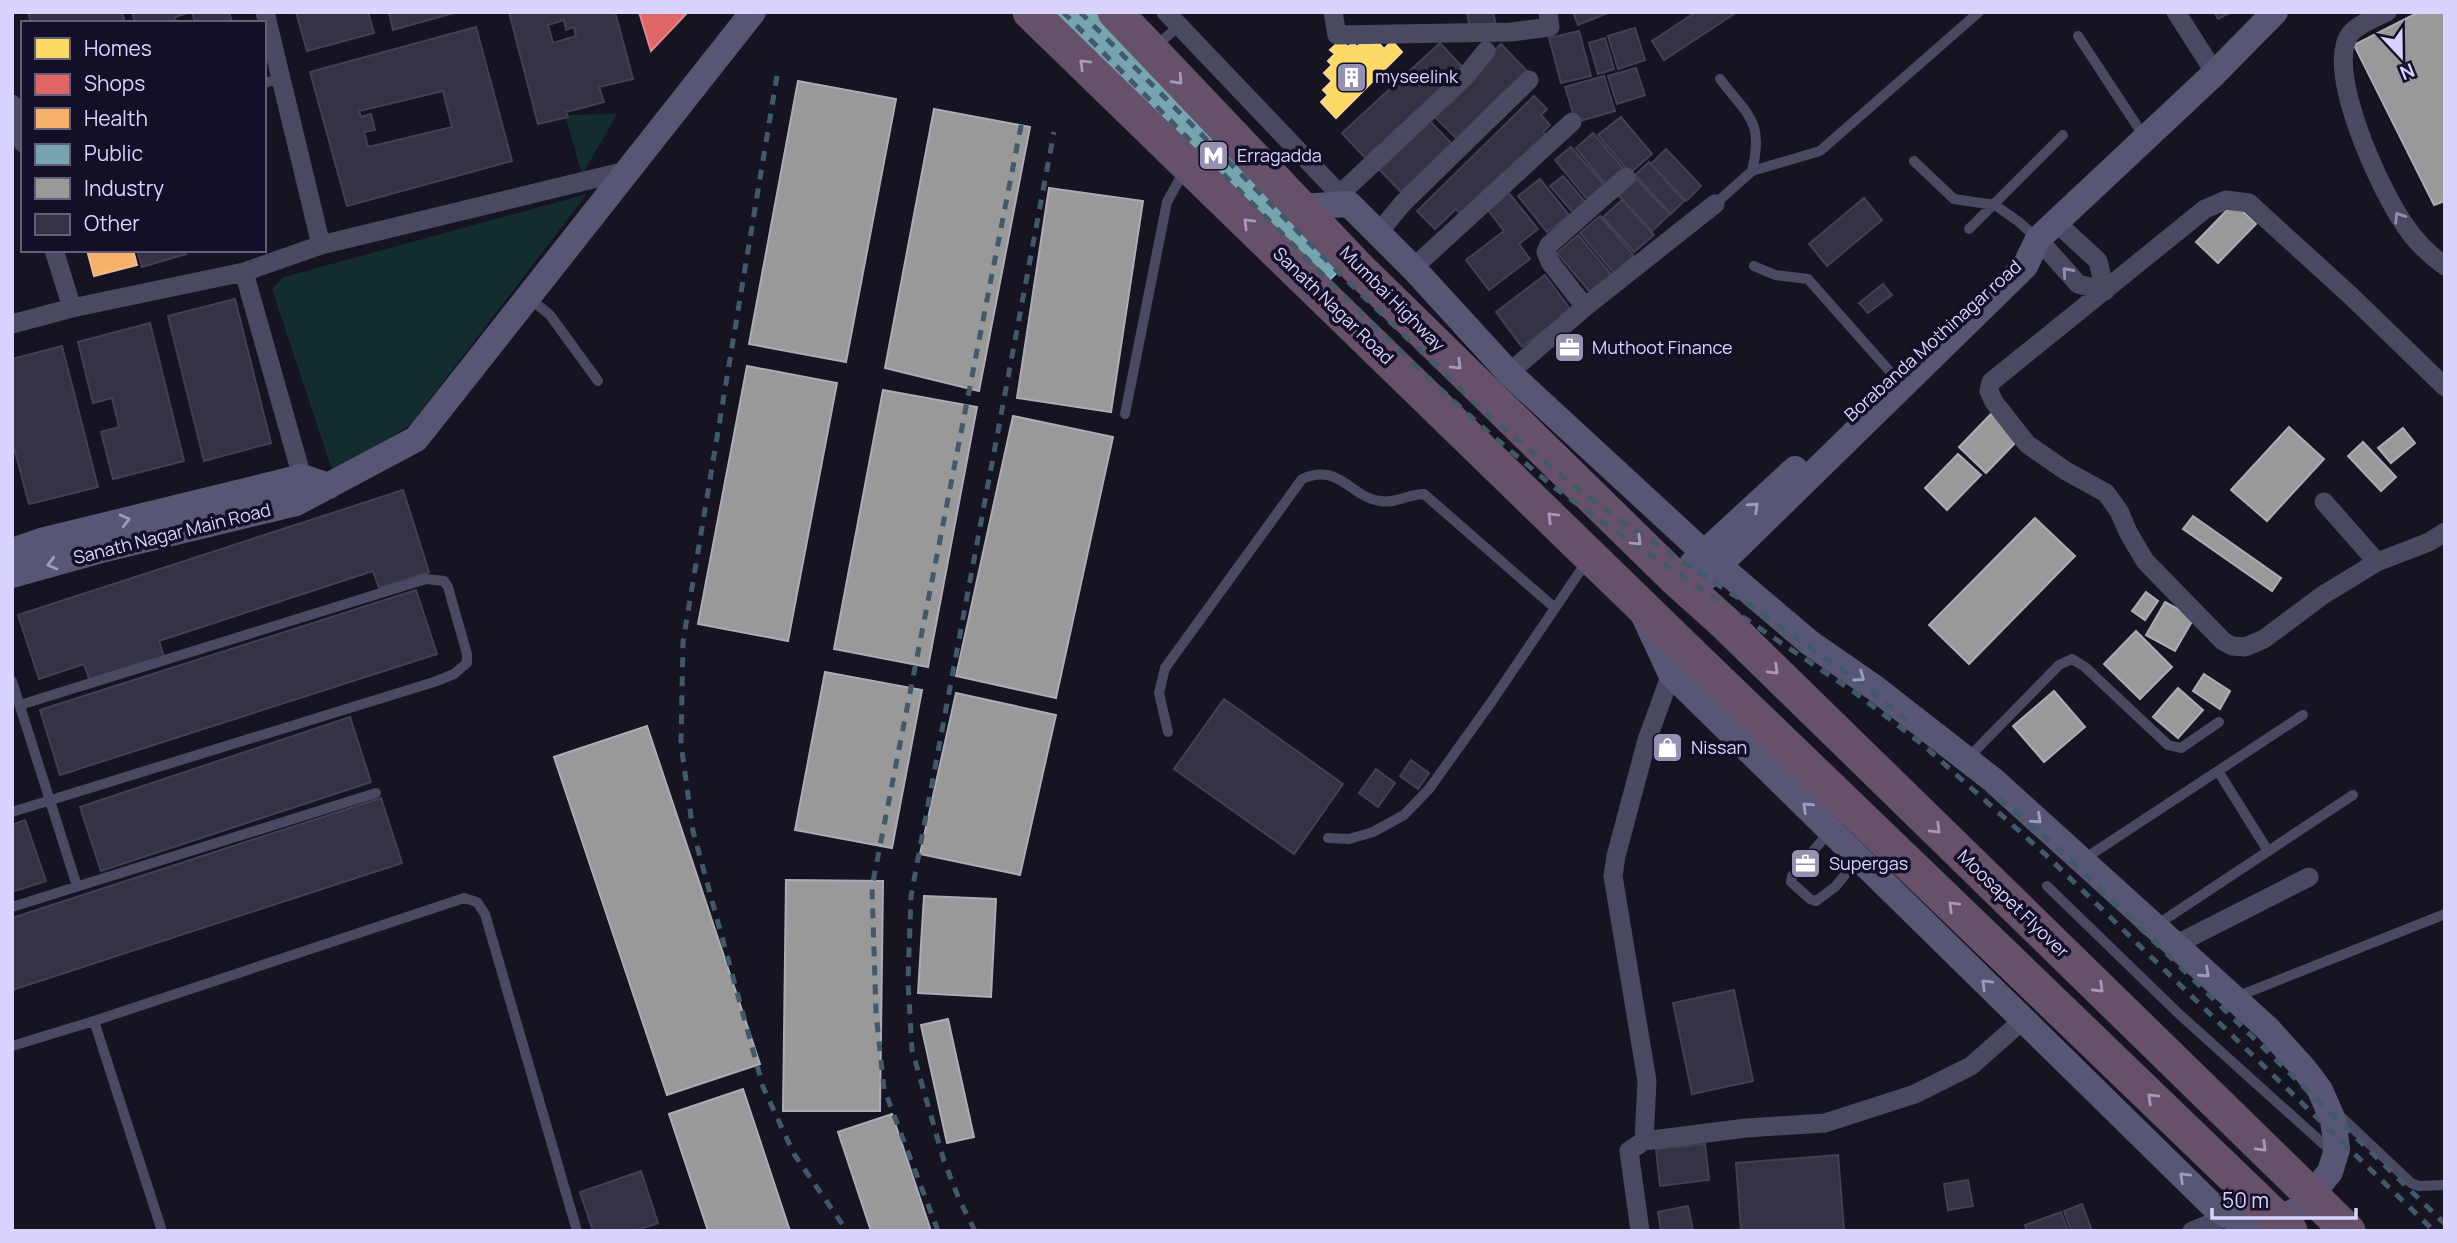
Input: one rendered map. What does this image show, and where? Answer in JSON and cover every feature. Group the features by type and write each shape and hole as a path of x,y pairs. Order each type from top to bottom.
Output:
{"highway":[{"name":"Sanath Nagar Road","path":"1030,12 1636,599 1681,664"},
{"name":"Mumbai Highway","path":"1115,12 1298,207 1684,586"},
{"path":"1375,346 1406,314"},
{"path":"1480,448 1511,416"},
{"name":"Moosapet Flyover","path":"1684,586 1725,622 2348,1231"},
{"path":"1681,664 2290,1231"}],"street":[{"name":"Sanath Nagar Main Road","path":"12,575 105,549 296,503 416,439 753,12"},
{"path":"1334,12 1337,35 1511,32 1550,27 1548,12"},
{"path":"2176,12 2215,73"},
{"name":"Borabanda Mothinagar road","path":"1684,586 1893,375 2041,240 2275,12"},
{"path":"2387,12 2350,34 2342,68 2344,86 2389,202 2425,252 2445,266"},
{"path":"1172,19 1413,268 1509,373 1711,560 1810,643 1875,688 1993,780 2267,1028 2320,1090 2337,1136 2336,1155 2330,1172 2317,1191 2301,1207 2288,1215 2262,1222 2242,1221 2212,1205 1858,859 1681,664 1647,740 1613,876 1647,1081 1644,1141"},
{"path":"266,22 272,81 321,246"},
{"path":"1298,207 1344,199 1465,77 1486,51"},
{"path":"1378,233 1403,202 1529,80"},
{"path":"12,104 21,136"},
{"path":"1413,268 1572,122"},
{"path":"12,324 72,308 244,272 321,246 630,170"},
{"path":"1585,307 1550,262 1546,252 1549,245 1626,177"},
{"path":"2445,387 2249,203 2226,200 2205,209 1991,382 1989,391 1994,402 2027,444 2066,471 2106,493 2145,561 2223,641 2232,646 2245,647 2264,639 2323,595 2377,562 2445,532"},
{"path":"1509,373 1585,307 1714,204"},
{"path":"2041,240 2078,285 2105,291"},
{"path":"2041,240 2098,261 2105,291"},
{"path":"1711,560 2025,266 2041,240"},
{"path":"55,252 72,308"},
{"path":"244,272 302,477"},
{"path":"12,551 54,537 302,477 330,486"},
{"path":"2324,502 2377,562"},
{"path":"2175,946 2309,877"},
{"path":"1640,1231 1629,1151 1644,1141 1746,1128 1825,1123 1915,1094 1971,1066 2023,1020"},
{"path":"2192,1231 2229,1216"}],"lane":[{"path":"1714,204 1752,171 1820,151 1979,12"},
{"path":"1151,51 1172,19"},
{"path":"2078,36 2145,138"},
{"path":"1720,79 1755,124 1757,151 1752,171"},
{"path":"1969,229 2063,135"},
{"path":"1914,161 1954,198 1995,205 2041,240"},
{"path":"1125,414 1167,202 1188,164"},
{"path":"1754,266 1774,275 1808,279 1893,375"},
{"path":"529,297 550,315 598,381"},
{"path":"1168,732 1159,693 1166,668 1303,479 1315,473 1337,478 1382,502 1424,494 1555,608"},
{"path":"1328,838 1349,839 1373,832 1404,815 1421,798 1492,701 1591,555"},
{"path":"12,812 434,682 454,674 467,663 467,654 448,587 444,581 426,579 20,705"},
{"path":"1967,759 2059,665 2072,659 2085,667 2168,745 2181,748 2219,722"},
{"path":"12,681 78,886"},
{"path":"2083,860 2303,715"},
{"path":"2218,771 2268,851"},
{"path":"12,907 376,793"},
{"path":"2154,926 2353,795"},
{"path":"1831,830 1791,876 1791,882 1816,901 1835,887 1858,859"},
{"path":"2047,886 2178,1013 2336,1155"},
{"path":"12,1046 464,898 477,902 485,914 577,1231"},
{"path":"2233,999 2445,914"},
{"path":"94,1021 162,1231"},
{"path":"2327,1103 2411,1183 2419,1186 2445,1185"}],"green space":[{"path":"617,114 582,175 565,115"},
{"path":"587,194 411,424 334,476 272,289 284,277"}],"building: Homes":[{"name":"myseelink","path":"1375,39 1384,49 1392,41 1402,52 1336,118 1321,102 1328,95 1323,90 1332,81 1324,73 1332,65 1328,61 1335,54 1330,50 1341,40 1348,47 1353,42 1357,47 1363,41 1368,46"}],"building: Shops":[{"path":"639,12 688,12 651,51"}],"building: Health":[{"path":"88,252 134,252 137,265 94,276"}],"building: Public":[{"path":"1027,12 1116,12 1357,253 1312,297"}],"building: Industry":[{"path":"2419,12 2445,12 2445,201 2434,205 2354,45"},
{"path":"798,81 896,99 846,362 749,344"},
{"path":"934,109 1030,127 979,391 885,368"},
{"path":"1049,188 1143,201 1111,412 1017,398"},
{"path":"2234,203 2256,224 2218,263 2196,242"},
{"path":"747,366 837,383 788,641 698,624"},
{"path":"883,390 977,407 928,667 834,649"},
{"path":"1991,414 2018,440 1986,473 1959,447"},
{"path":"1013,416 1113,437 1056,698 956,676"},
{"path":"2289,427 2324,459 2267,521 2231,490"},
{"path":"2403,428 2415,443 2391,463 2378,448"},
{"path":"2363,442 2396,477 2381,491 2348,456"},
{"path":"1958,454 1981,475 1947,510 1925,488"},
{"path":"2193,516 2281,578 2272,591 2183,529"},
{"path":"2035,518 2075,556 1969,664 1929,625"},
{"path":"2146,592 2158,601 2145,620 2132,611"},
{"path":"2165,602 2194,618 2175,651 2146,635"},
{"path":"2136,631 2172,667 2140,699 2104,664"},
{"path":"825,672 922,690 892,848 795,830"},
{"path":"2204,674 2230,691 2220,709 2193,691"},
{"path":"2178,688 2203,710 2178,738 2153,717"},
{"path":"2054,691 2085,727 2044,762 2013,726"},
{"path":"956,693 1056,715 1020,875 920,854"},
{"path":"647,726 760,1064 667,1095 554,757"},
{"path":"786,880 883,881 880,1111 783,1111"},
{"path":"924,896 996,899 991,997 918,993"},
{"path":"948,1019 974,1137 947,1143 921,1025"},
{"path":"743,1089 790,1231 708,1231 669,1114"},
{"path":"892,1114 931,1231 871,1231 838,1132"}],"building: Other":[{"path":"28,12 122,12 124,21 30,21"},
{"path":"132,12 191,12 175,17 176,21 134,21"},
{"path":"192,12 229,12 231,21 194,21"},
{"path":"296,12 368,12 374,33 307,51"},
{"path":"389,12 457,12 393,30"},
{"path":"509,12 615,12 633,79 599,87 604,102 566,112 568,117 538,124","holes":["564,20 566,30 574,27 576,36 553,43 548,25"]},
{"path":"1467,12 1493,12 1496,25 1470,29"},
{"path":"1573,12 1610,12 1578,25"},
{"path":"1696,12 1737,12 1664,60 1652,41"},
{"path":"2214,12 2231,12 2218,19"},
{"path":"476,27 512,161 347,206 310,72","holes":["443,91 452,127 368,147 364,132 375,130 371,114 361,117 359,111"]},
{"path":"1635,28 1645,60 1618,69 1608,36"},
{"path":"1579,31 1591,76 1561,83 1549,38"},
{"path":"1605,38 1614,69 1598,74 1589,43"},
{"path":"1440,43 1467,72 1369,162 1342,133"},
{"path":"1501,44 1527,71 1458,140 1431,113"},
{"path":"1636,68 1645,95 1617,104 1608,76"},
{"path":"1604,76 1615,111 1576,122 1565,87"},
{"path":"1534,96 1547,109 1541,115 1550,125 1543,132 1547,136 1464,218 1456,209 1435,229 1417,211"},
{"path":"1426,117 1452,144 1401,192 1375,165"},
{"path":"1621,117 1652,154 1630,173 1598,135"},
{"path":"1593,133 1625,171 1607,186 1576,148"},
{"path":"1571,147 1604,185 1587,199 1555,160"},
{"path":"1666,149 1701,186 1686,201 1651,164"},
{"path":"1649,162 1684,201 1671,214 1635,175"},
{"path":"1563,176 1588,205 1575,215 1550,186"},
{"path":"1540,179 1569,215 1547,232 1518,196"},
{"path":"1636,179 1670,214 1652,231 1619,196"},
{"path":"1504,187 1538,229 1519,244 1530,259 1489,290 1466,260 1504,231 1484,205"},
{"path":"1864,198 1882,220 1827,266 1809,244"},
{"path":"1622,200 1654,235 1634,252 1603,217"},
{"path":"1600,216 1634,256 1614,273 1580,233"},
{"path":"1578,235 1611,274 1590,292 1557,253"},
{"path":"138,252 186,252 186,254 142,267"},
{"path":"1545,275 1571,310 1522,347 1496,312"},
{"path":"1883,284 1892,295 1868,313 1859,303"},
{"path":"235,299 271,443 204,461 168,316"},
{"path":"150,323 184,461 113,479 101,432 119,427 112,398 93,403 78,342"},
{"path":"62,346 98,487 29,504 12,440 12,359"},
{"path":"403,490 429,572 379,588 373,571 159,641 164,657 90,681 84,664 39,679 18,615"},
{"path":"416,590 437,654 60,775 40,710"},
{"path":"1224,699 1343,784 1294,854 1174,769"},
{"path":"350,717 371,782 101,871 80,807"},
{"path":"1411,760 1429,773 1418,789 1400,776"},
{"path":"1376,769 1395,783 1378,807 1359,793"},
{"path":"381,798 402,863 12,990 12,918"},
{"path":"25,820 46,881 12,892 12,825"},
{"path":"1734,990 1753,1081 1692,1094 1673,1003"},
{"path":"1705,1144 1709,1180 1660,1186 1656,1149"},
{"path":"1838,1155 1844,1230 1741,1231 1736,1163"},
{"path":"641,1171 658,1223 634,1231 593,1231 580,1192"},
{"path":"1968,1180 1973,1206 1948,1210 1944,1184"},
{"path":"2082,1204 2092,1231 2071,1231 2064,1211"},
{"path":"1688,1206 1693,1231 1661,1231 1658,1212"},
{"path":"2061,1212 2068,1231 2027,1231 2025,1225"}],"railway":[{"path":"1063,12 1334,286 1488,432 1555,488 1857,694 1922,744 2046,855 2434,1231"},
{"path":"1080,12 1341,275 1489,416 1574,486 1628,526 1749,605 1871,690 1908,722"},
{"path":"777,76 683,642 681,744 693,831 763,1087 794,1154 847,1231"},
{"path":"938,1231 884,1089 876,1013 872,887 1022,121"},
{"path":"975,1231 944,1161 912,1050 908,982 911,896 1054,132"},
{"path":"1999,798 2057,847 2445,1224"}],"place":[{"name":"myseelink","path":"1352,77"},
{"name":"Erragadda","path":"1214,156"},
{"name":"Muthoot Finance","path":"1569,348"},
{"name":"Nissan","path":"1668,748"},
{"name":"Supergas","path":"1806,864"}]}
